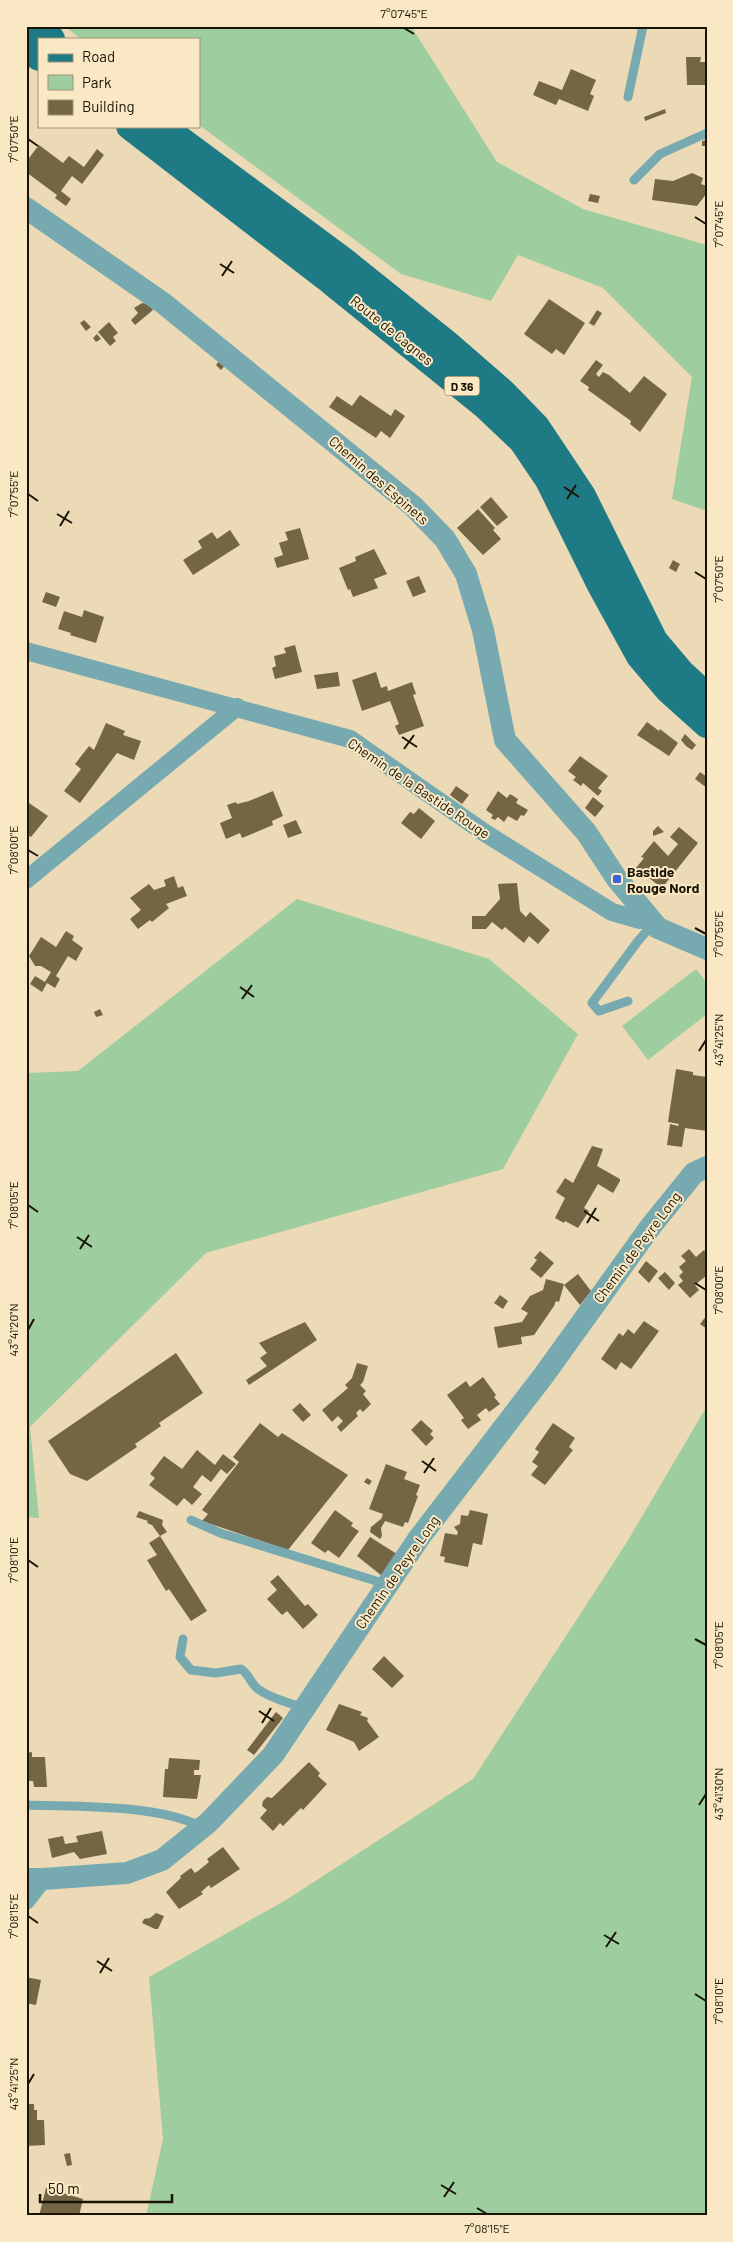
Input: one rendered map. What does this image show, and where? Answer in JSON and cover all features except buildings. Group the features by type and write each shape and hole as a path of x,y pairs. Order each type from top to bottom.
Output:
{"main road":[{"path":"35,26 50,38"},
{"path":"26,47 38,56"},
{"name":"Route de Cagnes","path":"133,128 367,310 485,405 522,440 549,480 601,584 640,656 668,689 707,724"},
{"name":"Route de Cagnes","path":"164,128 342,260 434,334 503,393 536,427 582,496 654,641 681,673 707,697"}],"street":[{"name":"Chemin des Espinets","path":"26,208 163,303 413,506 445,539 466,574 483,630 505,740 586,832 617,879 658,928 707,949"},
{"name":"Chemin de la Bastide Rouge","path":"26,651 350,739 485,833 612,912 640,920 652,921"},
{"path":"26,880 237,707"},
{"name":"Chemin de Peyre Long","path":"35,1879 127,1873 162,1860 203,1827 273,1756 386,1584 419,1538 544,1375 651,1226 694,1173 707,1168"},
{"path":"26,1901 35,1879"}],"lane":[{"path":"628,98 643,26"},
{"path":"634,180 660,154 707,134"},
{"path":"628,1001 599,1011 592,1003 652,921"},
{"path":"191,1520 220,1533 386,1584"},
{"path":"184,1639 180,1657 191,1670 216,1672 241,1669 248,1674 256,1688 305,1709"},
{"path":"26,1805 132,1810 190,1821 203,1827"}],"green space":[{"path":"64,26 411,26 497,162 583,209 707,245 707,511 672,499 692,377 603,288 518,255 491,301 401,274 200,126 200,38 80,38"},
{"path":"297,899 489,959 578,1034 503,1169 206,1253 30,1427 39,1518 26,1517 26,1073 78,1071"},
{"path":"696,969 707,983 707,1014 648,1060 622,1026"},
{"path":"707,1406 707,2216 146,2216 163,2139 149,1977 286,1900 473,1779 627,1542"}],"place":[{"name":"Bastide Rouge Nord","path":"617,879"}]}
